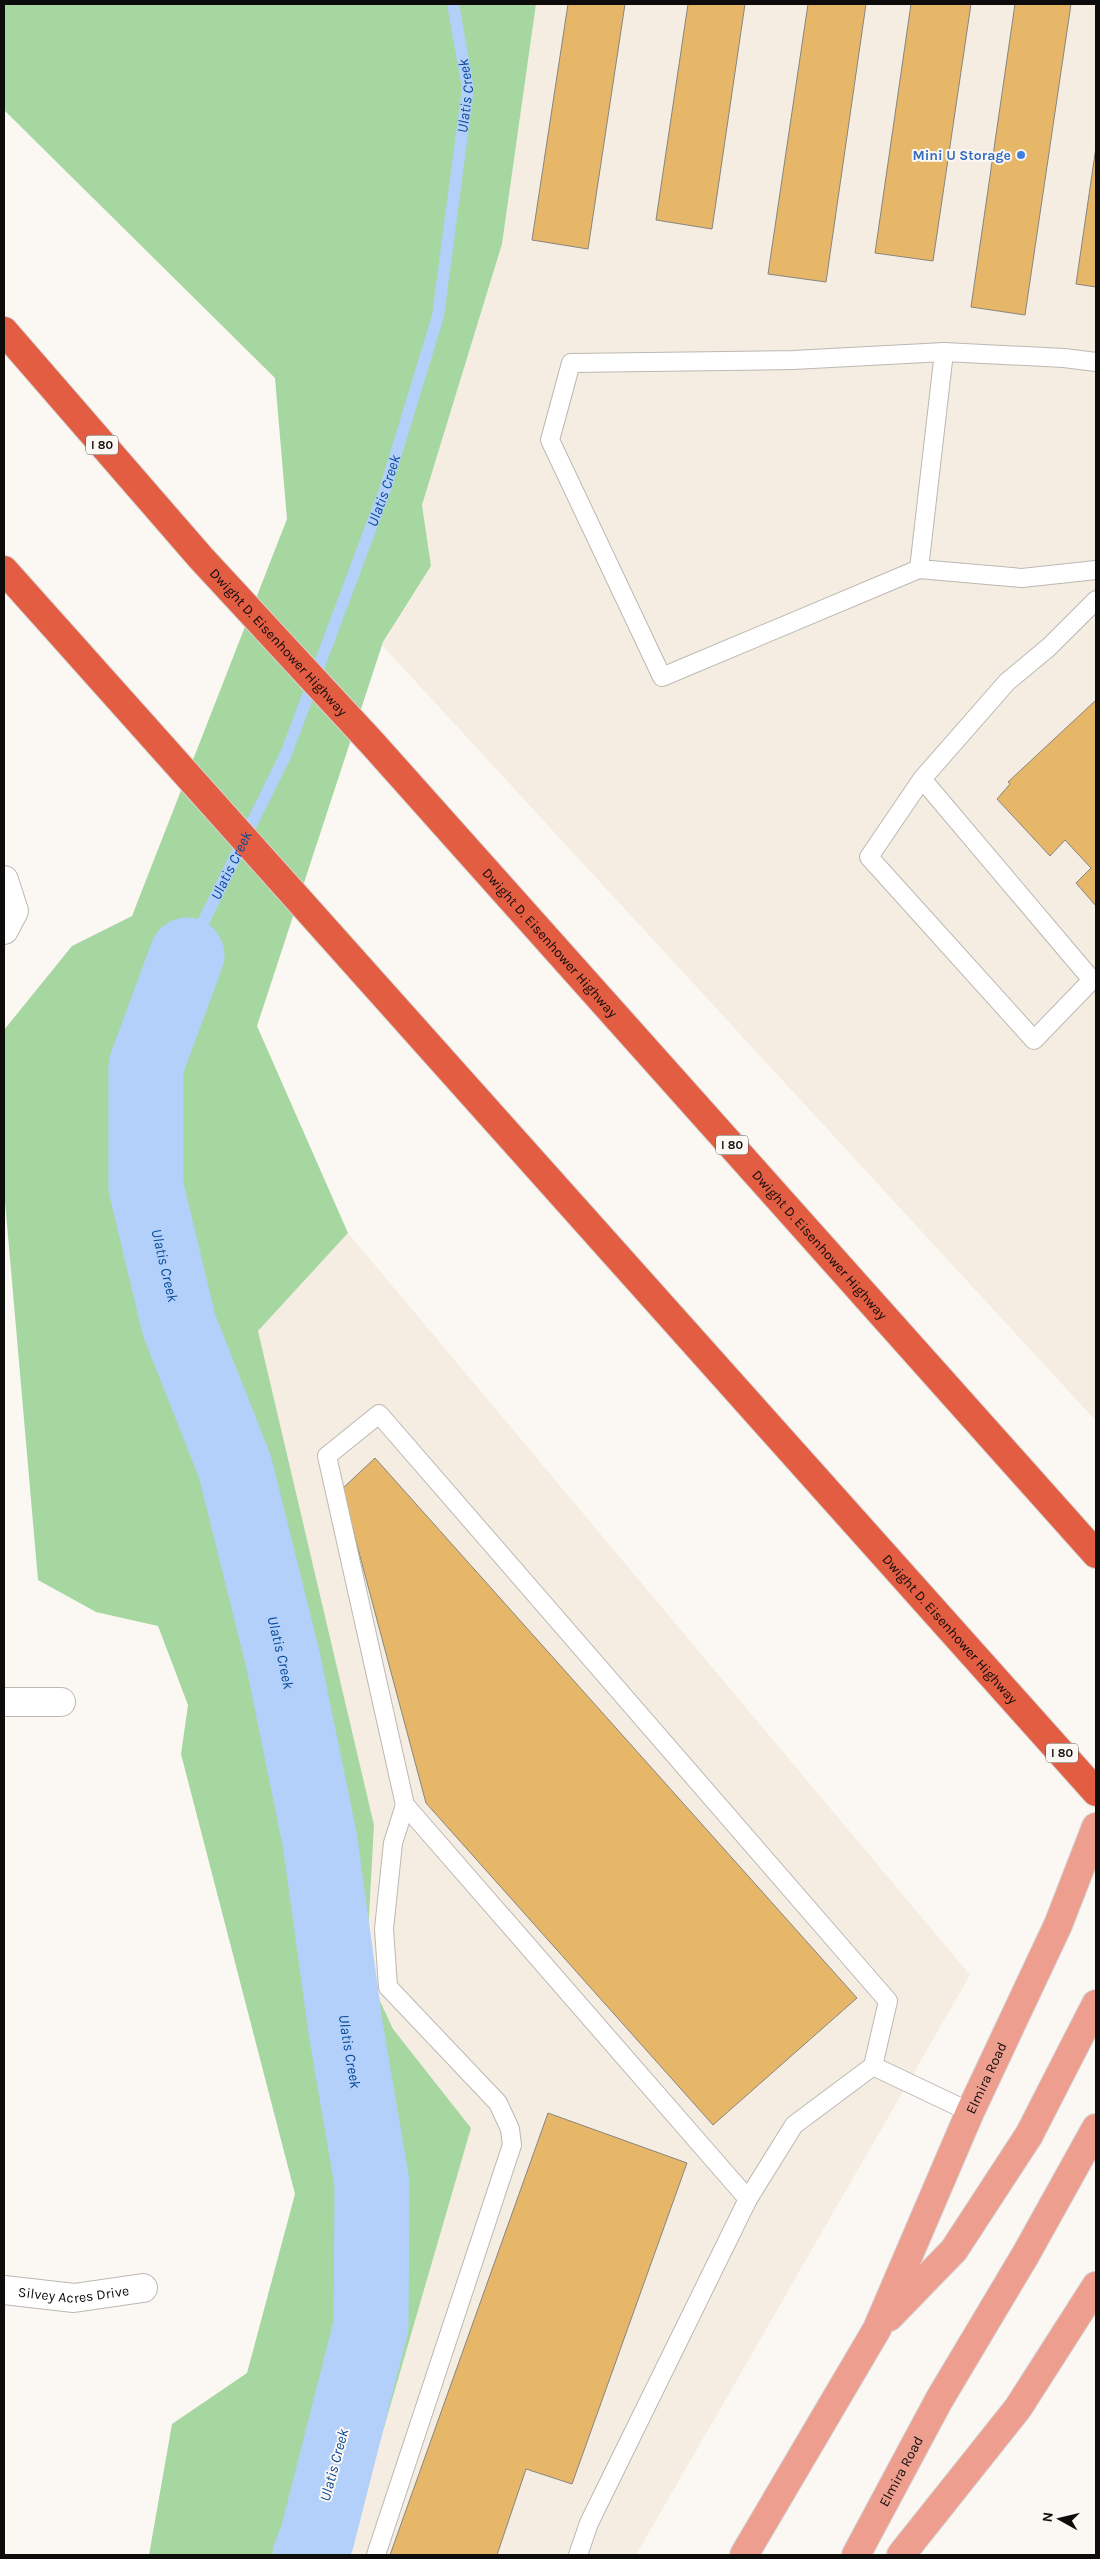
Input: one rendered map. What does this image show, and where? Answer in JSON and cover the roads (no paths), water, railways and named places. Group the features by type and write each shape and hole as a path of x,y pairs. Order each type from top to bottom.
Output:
{"highway":[{"name":"Dwight D. Eisenhower Highway","path":"4,331 201,558 373,744 1094,1551"},
{"name":"Dwight D. Eisenhower Highway","path":"4,570 316,916 1096,1792"}],"main road":[{"name":"Elmira Road","path":"744,2555 877,2328 970,2112 1058,1925 1096,1827"},
{"name":"Elmira Road","path":"877,2328 954,2250 1029,2135 1096,2004"},
{"name":"Elmira Road","path":"856,2555 939,2400 1026,2254 1096,2128"},
{"path":"901,2555 1018,2408 1096,2286"}],"street":[{"path":"4,880 14,911 4,930"},
{"path":"4,1702 60,1702"},
{"name":"Silvey Acres Drive","path":"4,2290 74,2298 143,2288"}],"lane":[{"path":"919,569 944,352"},
{"path":"1096,362 1064,358 944,352 793,360 571,363 550,440 662,677 919,569 1022,578 1096,570"},
{"path":"922,779 1092,980 1034,1040 869,858 922,779 1007,682 1049,647 1096,600"},
{"path":"578,2555 589,2523 748,2199 794,2125 872,2066 888,2001 379,1414 327,1456 405,1805 748,2199"},
{"path":"376,2555 512,2146 510,2129 498,2103 388,1987 384,1929 393,1843 405,1805"},
{"path":"872,2066 970,2112"}],"waterway":[{"name":"Ulatis Creek","path":"187,955 286,754 385,490 438,316 468,88 453,4"},
{"name":"Ulatis Creek","path":"187,955 146,1066 146,1187 179,1325 235,1467 283,1660 320,1841 346,2031 372,2183 371,2326 317,2538 310,2555"}],"place":[{"name":"Mini U Storage","path":"1021,155"}]}
